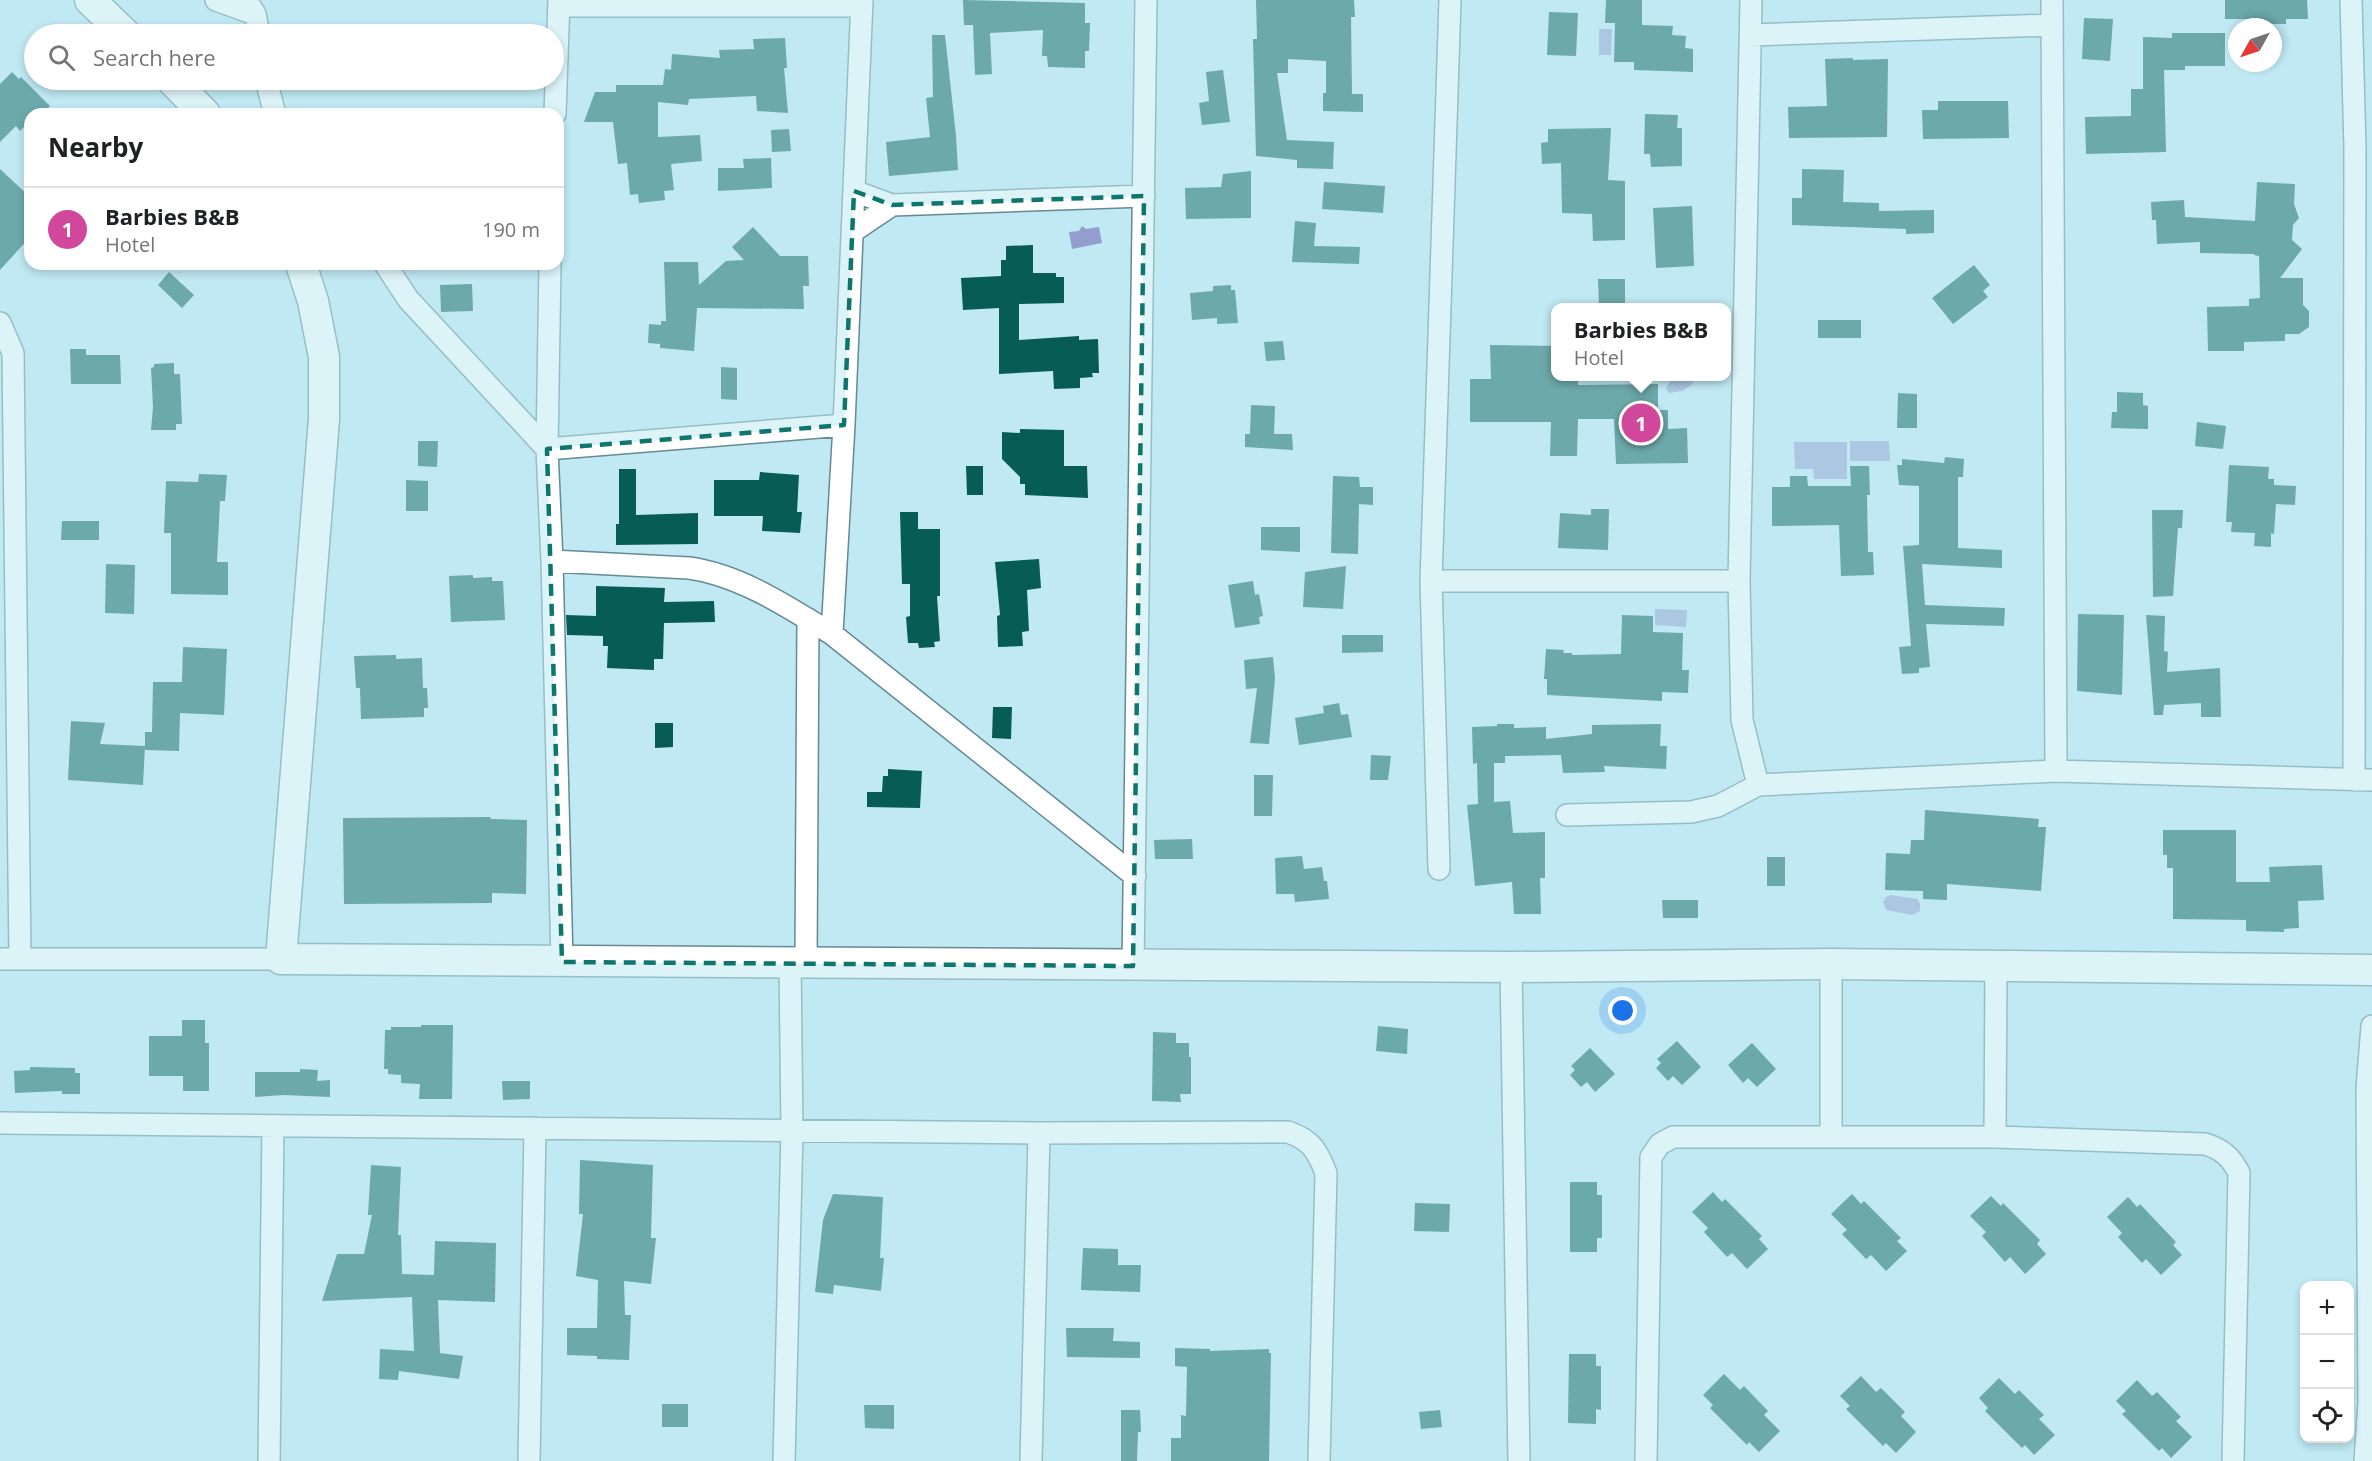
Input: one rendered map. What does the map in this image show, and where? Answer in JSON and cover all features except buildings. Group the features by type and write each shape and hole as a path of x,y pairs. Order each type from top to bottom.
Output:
{"street":[{"path":"90,0 115,24"},
{"path":"216,0 253,16"},
{"path":"1133,966 1146,0"},
{"path":"1439,869 1431,581 1450,0"},
{"path":"1751,0 1739,581 1742,720 1758,785"},
{"path":"2052,0 2056,771"},
{"path":"1567,815 1691,812 1718,806 1758,785 2056,771 2363,780 2363,148 2351,0"},
{"path":"558,24 559,3 862,3 844,425 832,634"},
{"path":"1750,35 2052,25"},
{"path":"181,90 199,108"},
{"path":"269,90 273,108"},
{"path":"555,108 556,90"},
{"path":"854,191 892,205 1144,196"},
{"path":"852,232 892,205"},
{"path":"281,959 324,419 324,357 313,301 303,270"},
{"path":"389,270 408,299 547,449"},
{"path":"550,270 547,449 562,962"},
{"path":"0,323 13,353 10,959 1133,966 1510,967 1831,964 2372,970"},
{"path":"547,449 844,425"},
{"path":"552,561 711,571 731,578 808,619 832,634 1135,876"},
{"path":"1431,581 1739,581"},
{"path":"784,1461 808,619"},
{"path":"1831,964 1831,1137"},
{"path":"1995,1137 1996,965"},
{"path":"1510,967 1519,1461"},
{"path":"2365,1461 2371,1402 2367,1088 2372,1026"},
{"path":"0,1123 1039,1133 1288,1132 1302,1137 1312,1145 1326,1173 1319,1461"},
{"path":"269,1461 273,1126"},
{"path":"529,1461 535,1128"},
{"path":"1031,1461 1039,1133"},
{"path":"1646,1461 1651,1158 1654,1150 1673,1137 1995,1137 2205,1144 2225,1153 2234,1162 2239,1173 2233,1461"}],"highlighted area":[{"path":"854,191 892,205 1144,196 1133,966 562,962 547,449 844,425"}],"water":[{"path":"1599,29 1612,29 1611,55 1599,55"},
{"path":"1082,226 1086,229 1099,227 1102,243 1072,249 1069,232 1079,231"},
{"path":"1670,381 1692,381 1693,384 1682,391 1669,393 1666,388"},
{"path":"1850,441 1889,441 1890,461 1850,461"},
{"path":"1794,442 1847,442 1847,479 1814,479 1813,469 1795,469"},
{"path":"1655,609 1687,610 1686,627 1655,625"},
{"path":"1891,895 1917,899 1920,911 1912,915 1886,910 1883,902"}],"place":[{"name":"Barbies B&B","path":"1641,423"}]}
